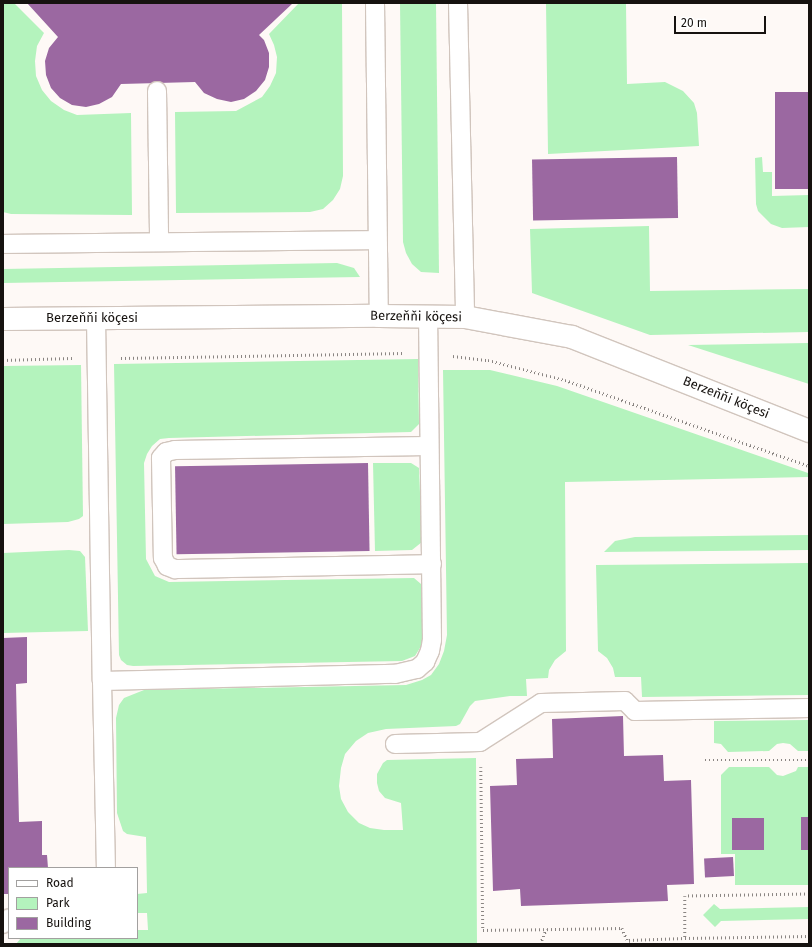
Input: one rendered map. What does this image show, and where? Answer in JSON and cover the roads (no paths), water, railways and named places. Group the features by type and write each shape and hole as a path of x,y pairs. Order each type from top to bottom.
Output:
{"street":[{"name":"Berzeňňi köçesi","path":"3,319 379,316 465,317 572,336 809,431"}],"lane":[{"path":"375,3 379,316"},
{"path":"458,3 465,317"},
{"path":"157,91 159,241"},
{"path":"3,244 159,241 377,240"},
{"path":"102,681 395,674 412,671 425,662 431,645 432,564 428,446 428,317"},
{"path":"96,318 106,867"},
{"path":"428,446 175,450 166,452 161,458 163,558 168,566 176,569 432,564"},
{"path":"394,744 480,742 541,703 625,701 635,711 809,708"}]}
